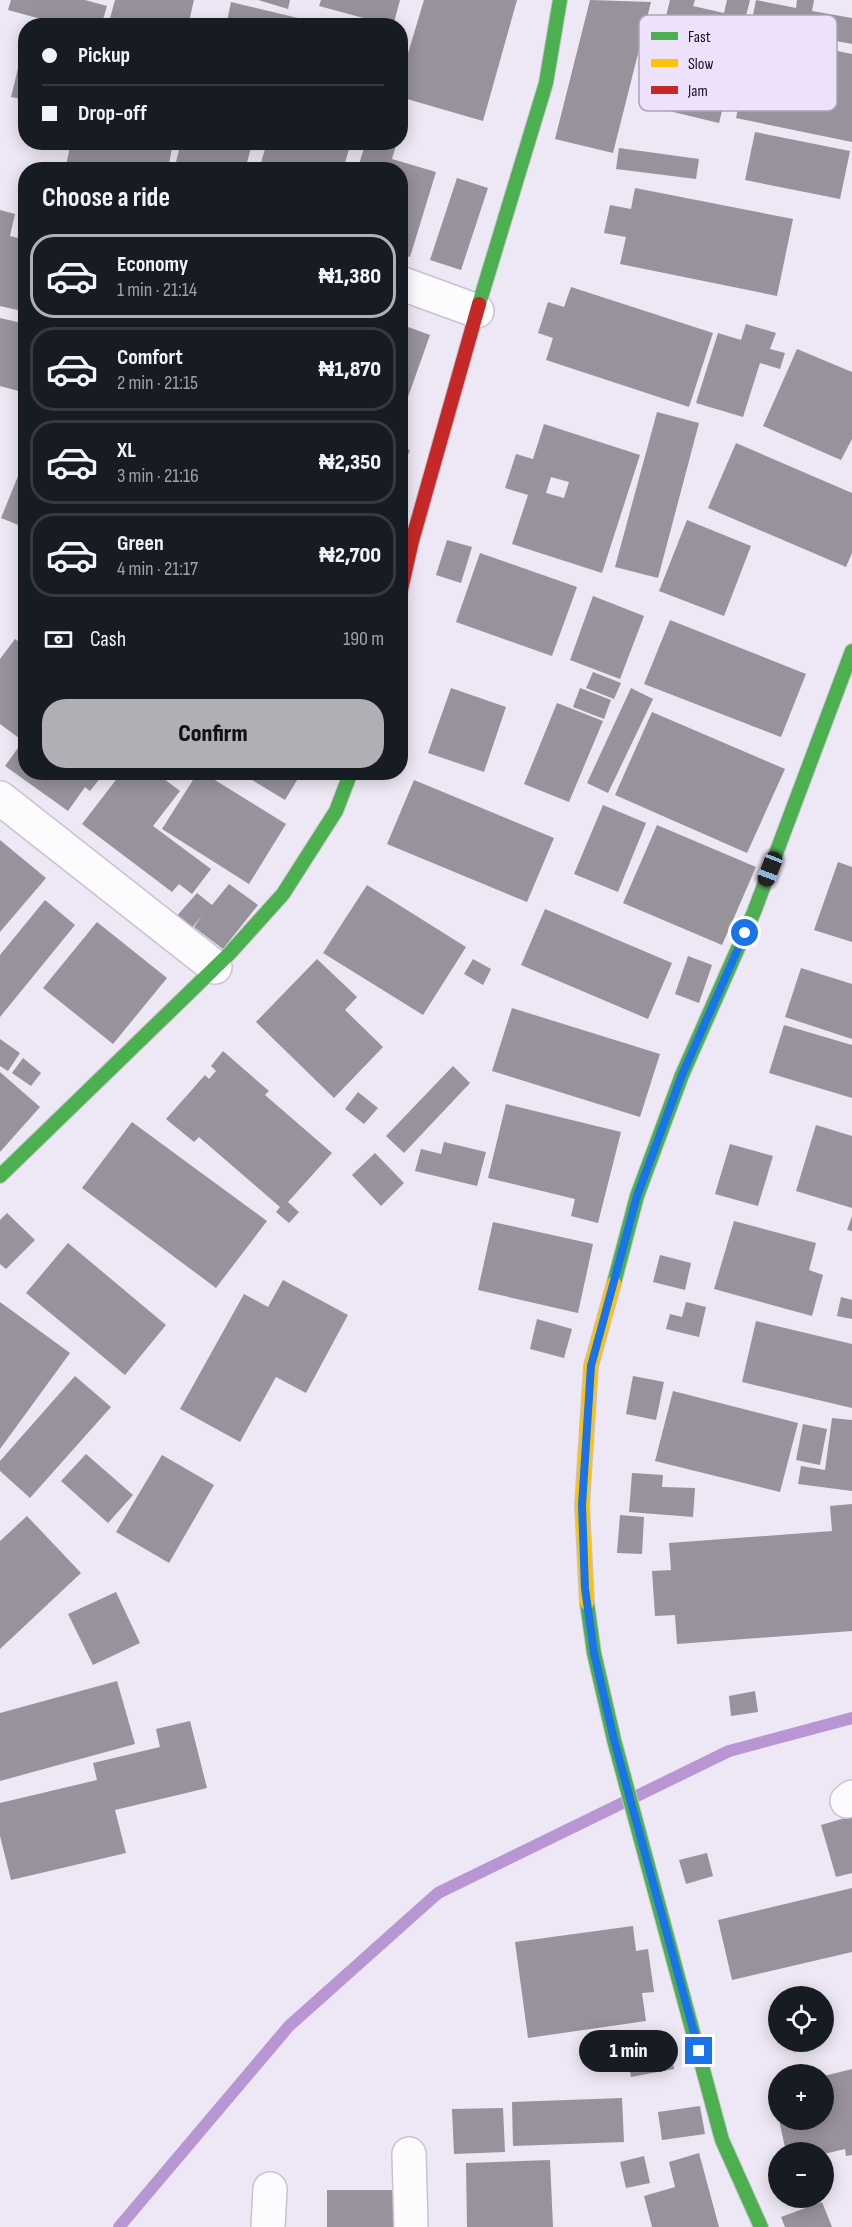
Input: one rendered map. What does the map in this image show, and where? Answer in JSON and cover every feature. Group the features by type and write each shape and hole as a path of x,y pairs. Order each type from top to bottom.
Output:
{"street":[{"path":"408,559 477,311 546,83 560,0"},
{"path":"408,286 477,311"},
{"path":"761,2227 722,2139 614,1740 594,1653 585,1588 582,1505 591,1366 637,1196 682,1075 754,912 852,651"},
{"path":"0,1176 215,967 283,894 336,811 348,780"},
{"path":"0,798 215,967"},
{"path":"409,2154 411,2227"},
{"path":"268,2227 270,2189"}],"building":[{"path":"11,0 85,0 107,6 103,18 38,18 8,10"},
{"path":"115,0 194,0 190,18 110,18"},
{"path":"258,0 290,0 288,9"},
{"path":"321,0 400,0 395,18 363,18 319,6"},
{"path":"424,0 517,0 483,121 408,99 408,53"},
{"path":"590,0 651,2 648,15 639,15 639,50 613,153 555,139"},
{"path":"670,0 695,0 693,6 724,13 727,0 750,0 746,15 666,15"},
{"path":"756,0 796,8 797,0 814,0 812,11 835,15 753,15"},
{"path":"231,2 298,18 228,18"},
{"path":"837,15 852,18 852,44 837,41"},
{"path":"837,51 852,54 852,142 736,118 738,111 837,111"},
{"path":"18,69 18,98 11,97"},
{"path":"669,111 722,111 719,123"},
{"path":"755,132 850,151 840,199 745,180"},
{"path":"619,148 699,159 696,179 616,169"},
{"path":"69,150 172,150 169,162 67,162"},
{"path":"179,150 250,150 247,162 176,162"},
{"path":"265,150 349,150 345,162 261,162"},
{"path":"363,150 395,150 392,159 402,162 360,162"},
{"path":"408,164 436,172 410,257 408,257"},
{"path":"457,178 488,188 461,270 430,260"},
{"path":"635,188 793,219 777,296 620,264 626,237 604,233 610,205 631,209"},
{"path":"0,210 15,214 10,236 18,238 18,310 0,306"},
{"path":"571,287 713,333 689,407 546,360 553,338 538,333 548,302 564,307"},
{"path":"0,318 18,322 18,391 0,386"},
{"path":"746,324 776,333 770,349 785,353 780,369 760,363 743,417 696,403 718,333 741,340"},
{"path":"408,327 430,335 408,397"},
{"path":"797,349 852,372 852,439 841,460 763,426"},
{"path":"657,412 699,423 658,578 615,567"},
{"path":"544,424 640,455 602,573 512,544 528,495 505,488 516,454 533,459","holes":["551,477 569,482 564,498 546,493"]},
{"path":"736,443 852,493 852,553 846,567 708,508"},
{"path":"18,476 18,525 1,518"},
{"path":"687,520 751,546 724,616 659,591"},
{"path":"447,540 472,547 461,583 436,575"},
{"path":"480,553 577,587 552,656 456,622"},
{"path":"593,596 644,616 620,679 570,660"},
{"path":"670,620 806,674 781,737 644,684"},
{"path":"15,639 18,641 18,737 0,724 0,659"},
{"path":"593,672 621,683 614,699 586,688"},
{"path":"451,688 506,707 484,772 428,753"},
{"path":"580,688 611,700 604,719 573,707"},
{"path":"631,688 653,699 608,793 587,783"},
{"path":"557,703 603,721 569,802 524,784"},
{"path":"652,712 785,769 747,853 615,795"},
{"path":"18,748 18,775 5,766"},
{"path":"25,780 99,780 90,791 85,787 68,811"},
{"path":"116,780 166,780 180,791 153,826 211,869 192,894 179,884 172,892 82,824"},
{"path":"193,780 215,780 286,824 249,884 162,829"},
{"path":"252,780 297,780 285,800"},
{"path":"414,780 554,838 527,902 387,844"},
{"path":"603,805 646,823 618,892 574,874"},
{"path":"657,825 756,867 722,945 623,903"},
{"path":"0,840 46,878 0,932"},
{"path":"838,862 852,867 852,942 814,930"},
{"path":"229,884 258,905 223,949 194,927 202,916 190,930 175,918 197,893 212,905"},
{"path":"367,885 466,947 423,1015 323,953"},
{"path":"45,900 75,925 0,1017 0,955"},
{"path":"545,909 672,963 648,1019 521,965"},
{"path":"97,922 167,978 113,1044 43,988"},
{"path":"688,956 712,965 699,1003 675,994"},
{"path":"317,959 357,997 345,1010 383,1047 334,1098 256,1022"},
{"path":"473,959 491,969 483,985 464,974"},
{"path":"801,968 852,984 852,1039 785,1017"},
{"path":"512,1008 660,1054 640,1117 492,1071"},
{"path":"784,1025 852,1045 852,1098 769,1073"},
{"path":"0,1039 20,1053 8,1071 0,1066"},
{"path":"223,1051 269,1091 265,1095 332,1153 288,1202 299,1212 289,1223 276,1212 280,1207 199,1137 194,1142 166,1119 205,1075 209,1079 216,1071 211,1066"},
{"path":"23,1058 41,1073 31,1086 12,1073"},
{"path":"453,1066 470,1083 404,1153 386,1136"},
{"path":"0,1072 40,1107 0,1152"},
{"path":"358,1092 378,1108 364,1124 345,1109"},
{"path":"506,1104 621,1132 598,1223 571,1216 575,1199 488,1178"},
{"path":"132,1122 267,1221 216,1288 82,1188"},
{"path":"816,1125 852,1136 852,1208 796,1191"},
{"path":"444,1142 486,1152 477,1186 415,1171 421,1149 441,1154"},
{"path":"730,1144 773,1156 758,1206 715,1194"},
{"path":"375,1153 404,1183 381,1206 352,1175"},
{"path":"7,1213 35,1240 6,1269 0,1264 0,1220"},
{"path":"852,1216 852,1231 847,1230"},
{"path":"734,1221 816,1243 809,1270 823,1275 812,1316 714,1289"},
{"path":"493,1222 593,1244 578,1313 478,1290"},
{"path":"68,1243 166,1325 125,1375 26,1293"},
{"path":"660,1255 691,1263 685,1290 653,1282"},
{"path":"283,1280 348,1315 306,1393 276,1377 240,1442 180,1409 244,1294 268,1307"},
{"path":"841,1297 852,1300 852,1319 837,1316"},
{"path":"0,1302 70,1353 0,1449"},
{"path":"686,1302 706,1307 699,1337 666,1329 670,1314 682,1317"},
{"path":"537,1319 572,1329 564,1358 530,1349"},
{"path":"756,1321 852,1344 852,1408 742,1382"},
{"path":"75,1376 111,1407 30,1498 0,1471 0,1461"},
{"path":"633,1376 664,1382 656,1420 626,1414"},
{"path":"673,1391 798,1423 780,1492 655,1461"},
{"path":"832,1418 852,1420 852,1491 798,1484 801,1466 825,1470"},
{"path":"803,1424 827,1429 820,1465 796,1460"},
{"path":"86,1454 133,1495 108,1523 61,1481"},
{"path":"162,1455 214,1485 169,1563 116,1532"},
{"path":"632,1473 663,1475 662,1487 695,1488 693,1517 629,1512"},
{"path":"852,1504 852,1631 677,1644 675,1615 655,1616 652,1571 671,1570 669,1543 832,1531 830,1506"},
{"path":"620,1515 644,1517 642,1554 617,1553"},
{"path":"27,1516 81,1573 0,1649 0,1541"},
{"path":"116,1592 140,1643 93,1665 68,1614"},
{"path":"117,1681 135,1744 0,1781 0,1713"},
{"path":"755,1691 758,1712 731,1716 729,1696"},
{"path":"190,1721 207,1788 115,1810 126,1853 11,1880 0,1836 0,1803 97,1780 93,1763 160,1747 156,1729"},
{"path":"852,1816 852,1873 836,1877 821,1825"},
{"path":"707,1853 713,1876 686,1884 679,1860"},
{"path":"852,1888 852,1952 732,1980 718,1920"},
{"path":"633,1926 636,1951 648,1949 654,1992 642,1993 646,2021 528,2038 515,1942"},
{"path":"667,2032 674,2069 631,2077 624,2040"},
{"path":"852,2069 852,2155 846,2156 845,2149 834,2152 834,2142 784,2142 781,2130 834,2130 834,2074"},
{"path":"622,2098 624,2142 513,2146 512,2102"},
{"path":"700,2106 705,2134 662,2140 658,2112"},
{"path":"503,2108 505,2152 454,2154 452,2109"},
{"path":"699,2153 719,2227 652,2227 644,2196 675,2187 669,2162"},
{"path":"644,2156 650,2183 626,2188 620,2162"},
{"path":"550,2160 553,2227 467,2227 466,2163"},
{"path":"327,2190 404,2190 404,2227 327,2227"},
{"path":"806,2208 824,2208 832,2227 785,2227 781,2217"}],"waterway":[{"path":"119,2227 289,2026 438,1893 729,1751 852,1718"}],"traffic: fast":[{"path":"479,304 546,83 560,0"},
{"path":"614,1283 637,1196 682,1075 754,912 852,651"},
{"path":"0,1176 229,954 283,894 336,811 348,780"},
{"path":"587,1603 594,1653 614,1740 722,2140 761,2227"}],"traffic: slow":[{"path":"587,1603 582,1505 591,1366 614,1283"}],"traffic: jam":[{"path":"408,559 479,304"}],"route":[{"path":"699,2051 614,1740 594,1653 585,1588 582,1505 591,1366 637,1196 682,1075 745,933"}]}
